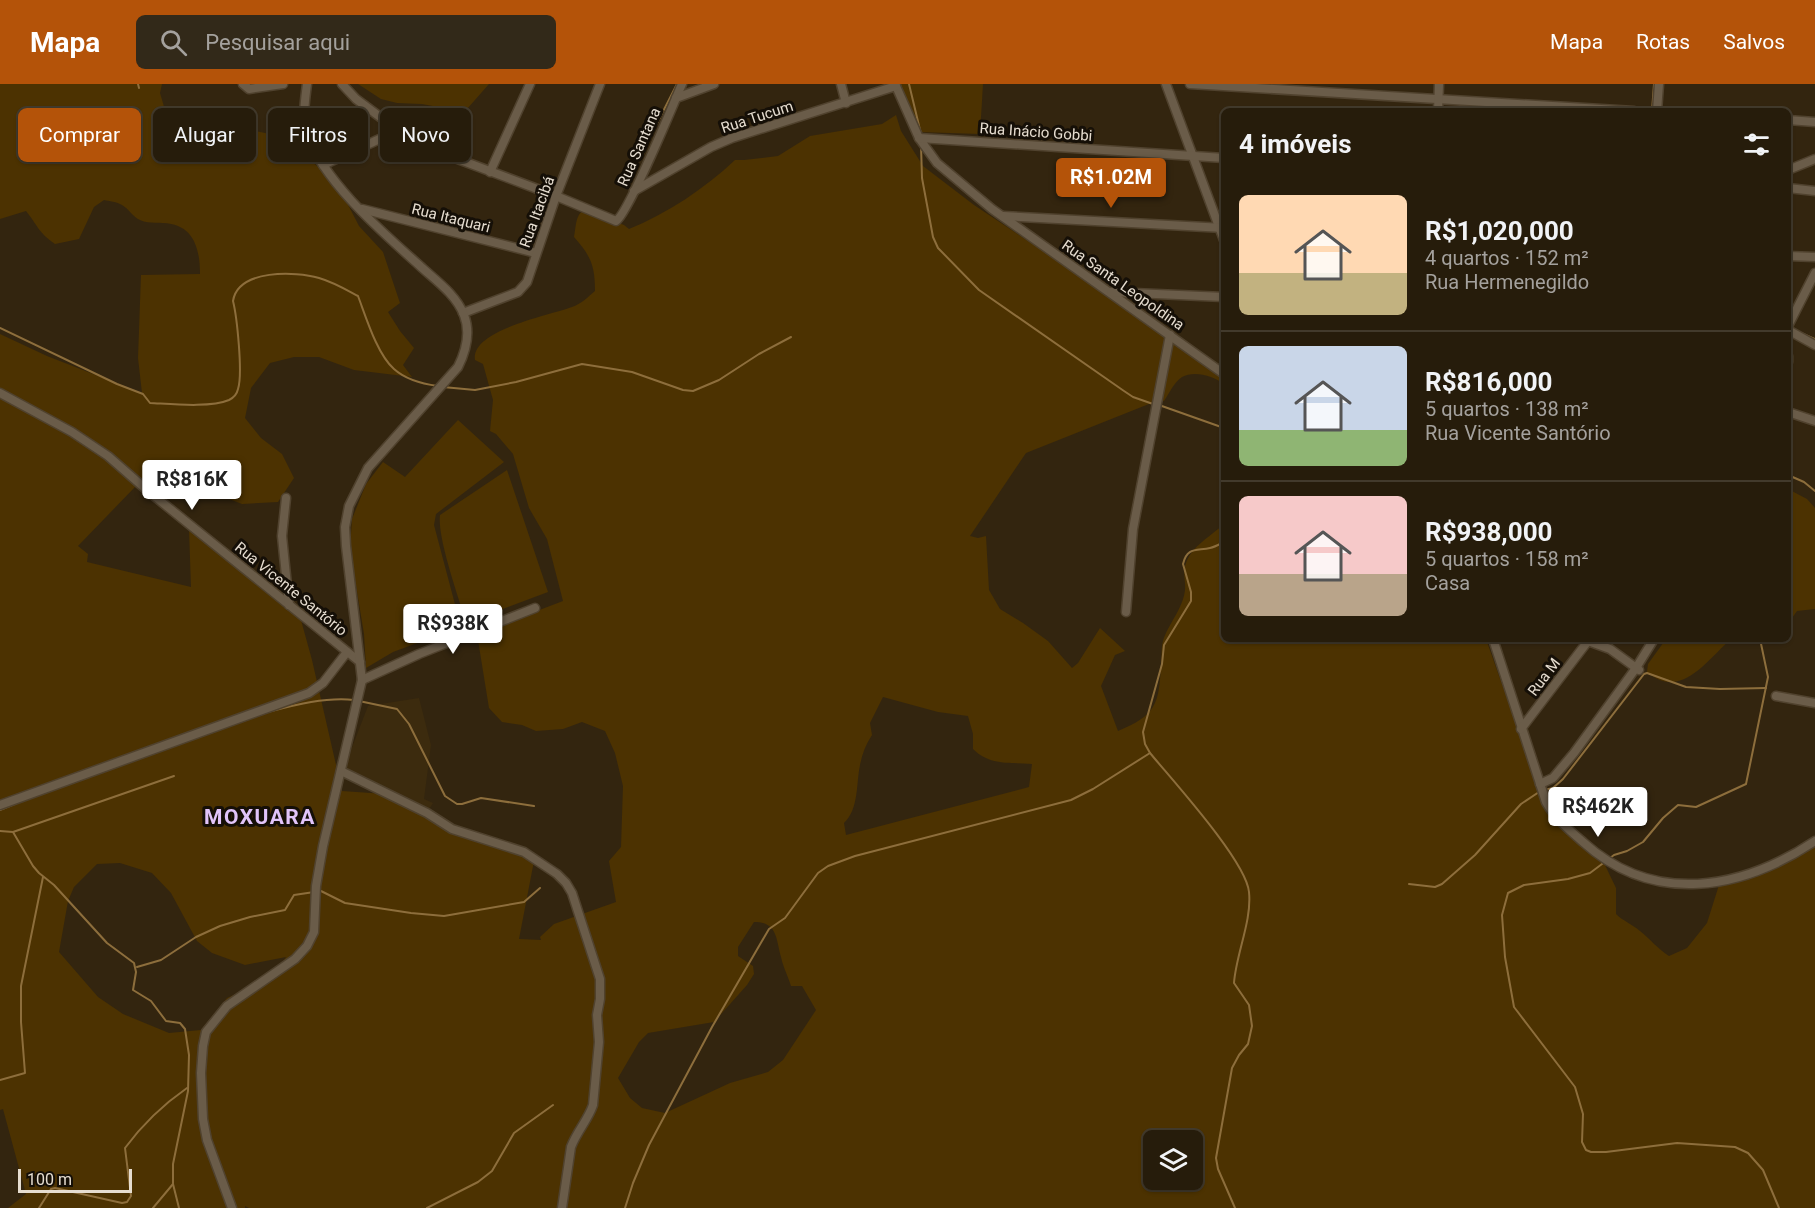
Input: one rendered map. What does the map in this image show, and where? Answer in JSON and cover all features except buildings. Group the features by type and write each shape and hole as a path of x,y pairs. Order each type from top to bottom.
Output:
{"street":[{"path":"243,84 249,89 283,84"},
{"path":"232,1208 207,1140 203,1119 202,1046 206,1032 227,1006 295,959 307,946 314,932 316,886 323,846 362,680 345,546 345,527 349,506 368,468 458,367 468,338 464,313 441,283 360,209 323,165 305,123 307,84"},
{"path":"342,84 356,99 380,118"},
{"path":"490,172 530,84"},
{"name":"Rua Itacibá","path":"464,313 518,292 527,282 556,196 600,84"},
{"name":"Rua Santana","path":"556,196 614,221 618,220 634,191 682,84"},
{"path":"676,98 714,84"},
{"path":"841,84 846,103"},
{"path":"1166,84 1221,226"},
{"path":"1190,84 1589,108"},
{"path":"1438,108 1439,84"},
{"path":"1657,108 1659,84"},
{"name":"Rua Tucum","path":"634,191 711,147 732,138 896,85"},
{"name":"Rua Santa Leopoldina","path":"896,85 919,138 937,163 1002,216 1221,372"},
{"path":"1791,120 1815,122"},
{"name":"Rua Inácio Gobbi","path":"919,138 1221,158"},
{"path":"323,165 380,139"},
{"path":"1791,169 1815,159"},
{"path":"464,162 556,196"},
{"path":"1791,188 1815,191"},
{"name":"Rua Itaquari","path":"360,209 536,253"},
{"path":"1002,216 1221,228"},
{"path":"1791,256 1815,257"},
{"path":"1791,322 1815,273"},
{"path":"1110,292 1221,297"},
{"path":"1791,330 1815,345"},
{"path":"1126,612 1133,529 1170,335"},
{"name":"Rua Vicente Santório","path":"0,393 72,432 108,456 147,492 360,662"},
{"path":"1791,413 1815,421"},
{"path":"286,498 282,536 289,605"},
{"path":"362,680 419,654 535,608"},
{"path":"1496,642 1521,729 1546,801 1557,818 1599,857 1624,870 1652,879 1689,885 1727,882 1772,866 1815,841"},
{"name":"Rua M","path":"1521,729 1586,642"},
{"path":"1592,642 1610,649 1638,669"},
{"path":"1540,784 1553,778 1574,753 1638,669 1652,642"},
{"path":"0,805 309,693 323,683 347,652"},
{"path":"1776,696 1815,703"},
{"path":"341,771 427,813 452,829 524,852 557,874 572,893 600,979 597,1015 599,1032 593,1105 571,1146 562,1208"}],"shaded area":[{"path":"0,84 162,84 160,93 164,108 153,108 153,162 256,162 256,131 268,134 268,162 312,162 341,191 359,226 383,252 400,303 388,312 414,348 403,365 412,377 354,370 319,357 294,357 270,363 251,388 245,418 261,438 282,454 294,478 278,502 242,504 219,495 184,493 147,496 135,487 78,546 88,554 87,562 191,587 189,529 301,620 342,791 385,794 534,861 519,939 541,940 540,937 554,924 616,902 609,861 621,847 623,786 615,753 605,731 582,722 563,729 536,731 522,725 502,722 489,708 477,634 563,601 547,539 529,508 513,454 496,434 490,431 493,400 483,364 475,360 477,349 485,340 498,332 575,306 595,291 591,262 574,237 577,218 584,210 629,229 658,216 685,199 735,160 778,156 810,136 882,124 896,115 901,131 923,166 974,205 1121,303 1221,375 1221,382 1204,375 1192,374 1182,377 1164,401 1159,400 1026,453 970,536 978,538 986,536 989,590 1000,609 1048,641 1072,668 1078,663 1100,628 1125,651 1115,655 1101,686 1118,731 1140,720 1153,707 1159,690 1163,641 1184,597 1186,563 1197,546 1221,526 1221,642 1487,642 1520,735 1539,775 1572,834 1604,863 1616,888 1616,914 1669,956 1687,948 1707,923 1719,885 1739,880 1815,844 1815,1208 249,1208 245,1206 245,1208 8,1208 26,1194 3,1109 0,1110 0,334 47,356 142,393 138,358 141,275 200,274 199,256 188,233 173,224 140,220 115,202 104,200 94,207 79,239 55,244 42,232 26,211 0,219","holes":["883,697 938,712 968,716 973,734 973,749 986,758 1008,763 1032,764 1029,787 846,835 844,823 855,804 861,761 864,749 872,735 870,723","120,863 152,873 171,893 197,941 212,953 245,965 286,957 283,962 242,991 227,998 201,1030 169,1033 123,1014 98,997 59,952 68,901 74,887 97,864","754,922 768,925 775,933 791,986 802,986 816,1010 783,1060 768,1072 730,1083 665,1113 642,1108 630,1098 618,1078 639,1042 648,1033 714,1022 754,974 753,966 738,956 738,947"]},
{"path":"358,84 489,84 468,108 444,108 381,99"},
{"path":"899,84 983,84 980,134 919,132"},
{"path":"458,420 504,462 436,514 434,525 461,627 393,652 366,668 364,634 350,549 352,519 366,484 383,462 405,477"},
{"path":"507,470 548,592 466,623 445,553 440,515"},
{"path":"1791,491 1807,499 1815,508 1815,609 1797,611 1792,618 1792,631"},
{"path":"1664,642 1728,642 1703,666 1682,680 1671,682 1659,680 1647,672 1648,664"},
{"path":"419,698 431,745 424,799 433,803 429,809 344,768 368,706"}],"waterway":[{"path":"138,84 139,88"},
{"path":"649,139 677,84"},
{"path":"909,84 921,134"},
{"path":"1652,108 1654,84"},
{"path":"921,145 922,178 933,237 938,248 979,290 1133,397 1153,404"},
{"path":"0,328 117,384 143,394 150,403 212,404 229,400 235,396 239,382 239,345 233,301 237,291 245,283 256,278 297,274 319,278 358,296 382,354 394,369 409,378 438,386"},
{"path":"1801,333 1815,339"},
{"path":"443,387 475,390 516,382 582,364 632,372 683,390 693,391 719,380 759,354 791,337"},
{"path":"1159,405 1221,427"},
{"path":"1791,476 1804,482 1815,491"},
{"path":"1221,544 1212,548 1190,552 1185,559 1183,564 1191,592 1191,601 1164,645 1162,664 1143,732 1145,744 1150,753 1207,821 1236,861 1249,892 1248,914 1234,983 1249,1005 1252,1026 1248,1044 1232,1068 1216,1158 1218,1169 1235,1208"},
{"path":"1761,642 1768,677 1746,784 1696,807 1678,805 1663,818 1643,842 1614,855 1590,873 1568,879 1524,885 1508,893 1502,915 1505,957 1514,1007 1575,1087 1583,1114 1582,1142 1586,1150 1606,1152 1677,1143 1735,1147 1748,1153 1763,1170 1779,1208"},
{"path":"1544,790 1553,788 1563,779 1644,674 1647,673 1686,687 1766,688"},
{"path":"268,712 299,704 354,700"},
{"path":"359,701 397,709 409,724 445,796 457,804 481,798 534,806"},
{"path":"625,1208 649,1145 712,1027 769,929 785,918 818,873 828,866 855,856 1071,800 1150,753"},
{"path":"0,831 13,832 174,776"},
{"path":"1409,884 1435,887 1442,884 1475,855 1521,804 1539,792"},
{"path":"0,810 17,803"},
{"path":"13,832 39,873 54,885 107,943 134,963 136,972 133,990 151,1001 166,1021 180,1023 185,1029 189,1055 188,1091 173,1164 173,1184 179,1208"},
{"path":"0,1080 25,1073 21,986 43,877"},
{"path":"137,967 161,960 196,937 220,926 285,910 294,895 321,891 345,903 444,916 524,902 540,888"},
{"path":"39,1208 51,1189 55,1188 122,1203 127,1202 131,1196 125,1148 154,1115 187,1088"},
{"path":"427,1208 478,1182 492,1171 514,1133 553,1105"},
{"path":"153,1208 173,1184"}],"district":[{"name":"MOXUARA","path":"260,817"}]}
